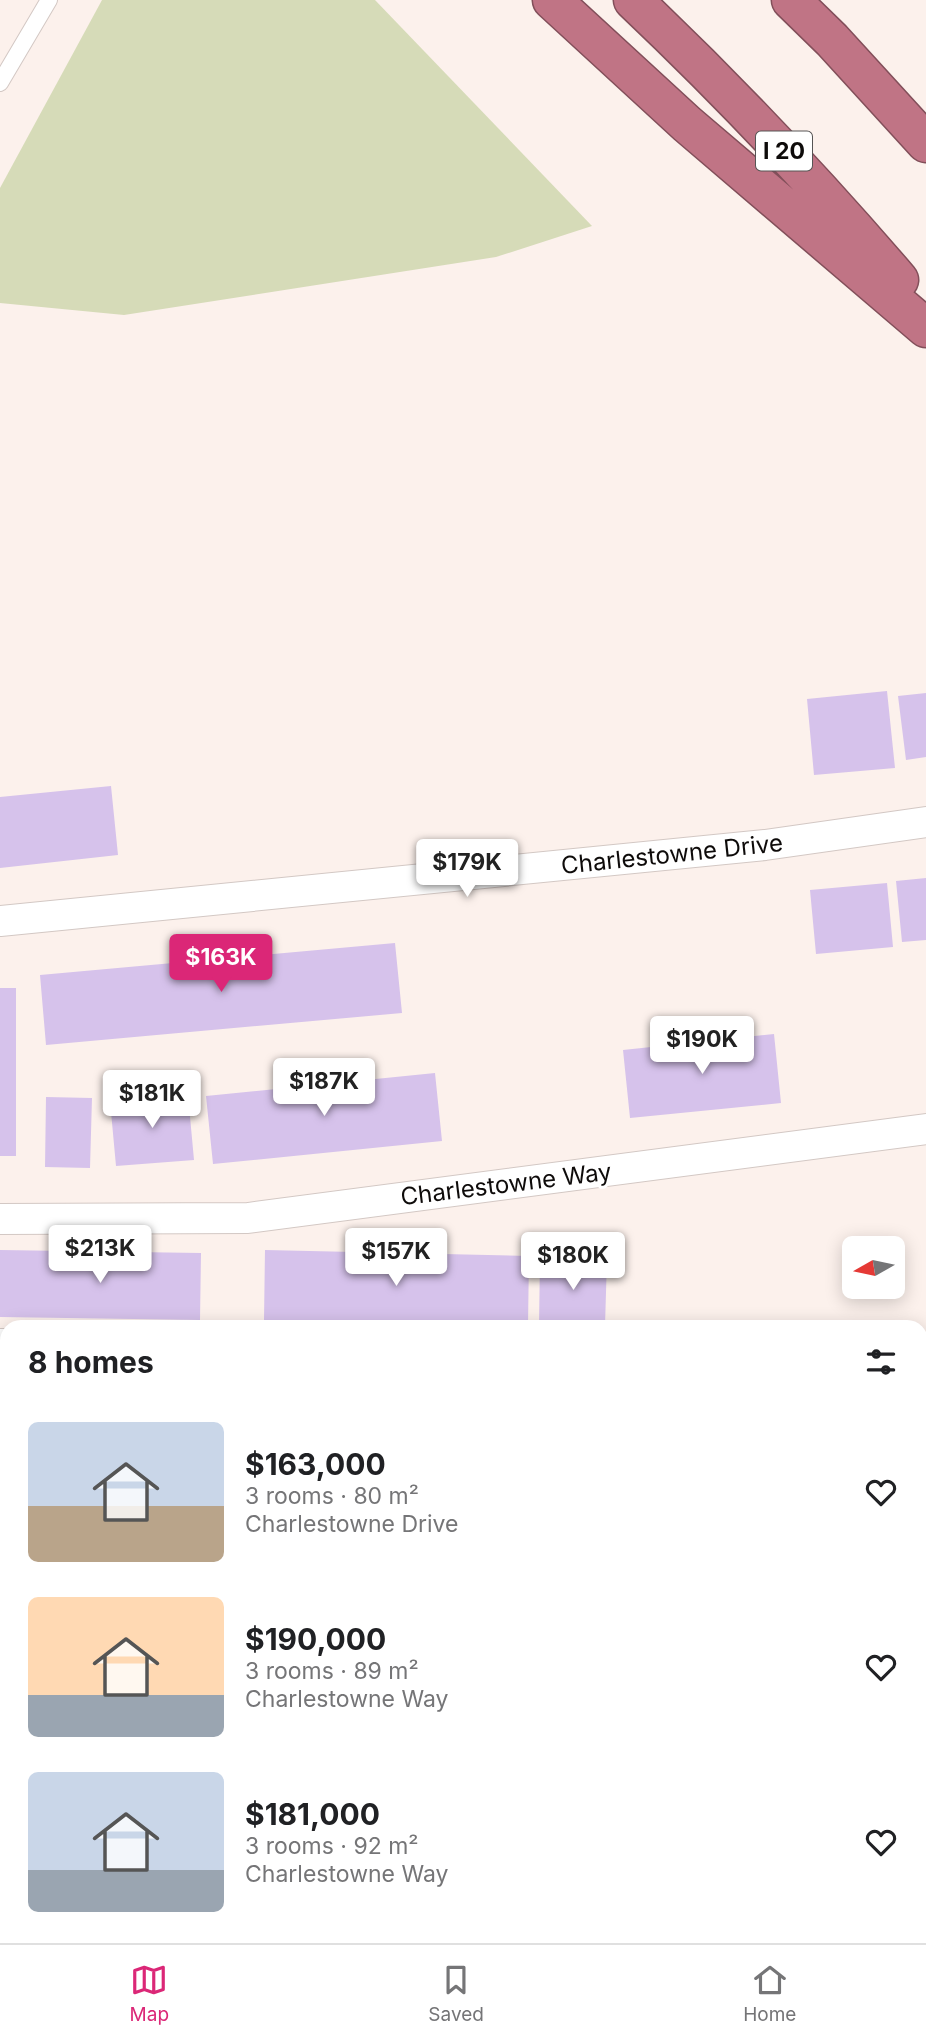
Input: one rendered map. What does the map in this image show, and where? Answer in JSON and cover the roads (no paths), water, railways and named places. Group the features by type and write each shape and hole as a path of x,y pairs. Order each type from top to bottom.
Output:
{"highway":[{"path":"552,0 687,124 926,328"},
{"name":"I 20","path":"633,0 702,65 829,199 926,311"},
{"path":"791,0 832,40 926,143"}],"street":[{"name":"Charlestowne Drive","path":"0,920 765,845 926,822"},
{"name":"Charlestowne Way","path":"0,1219 248,1218 926,1129"}],"lane":[{"path":"0,83 49,0"}]}
